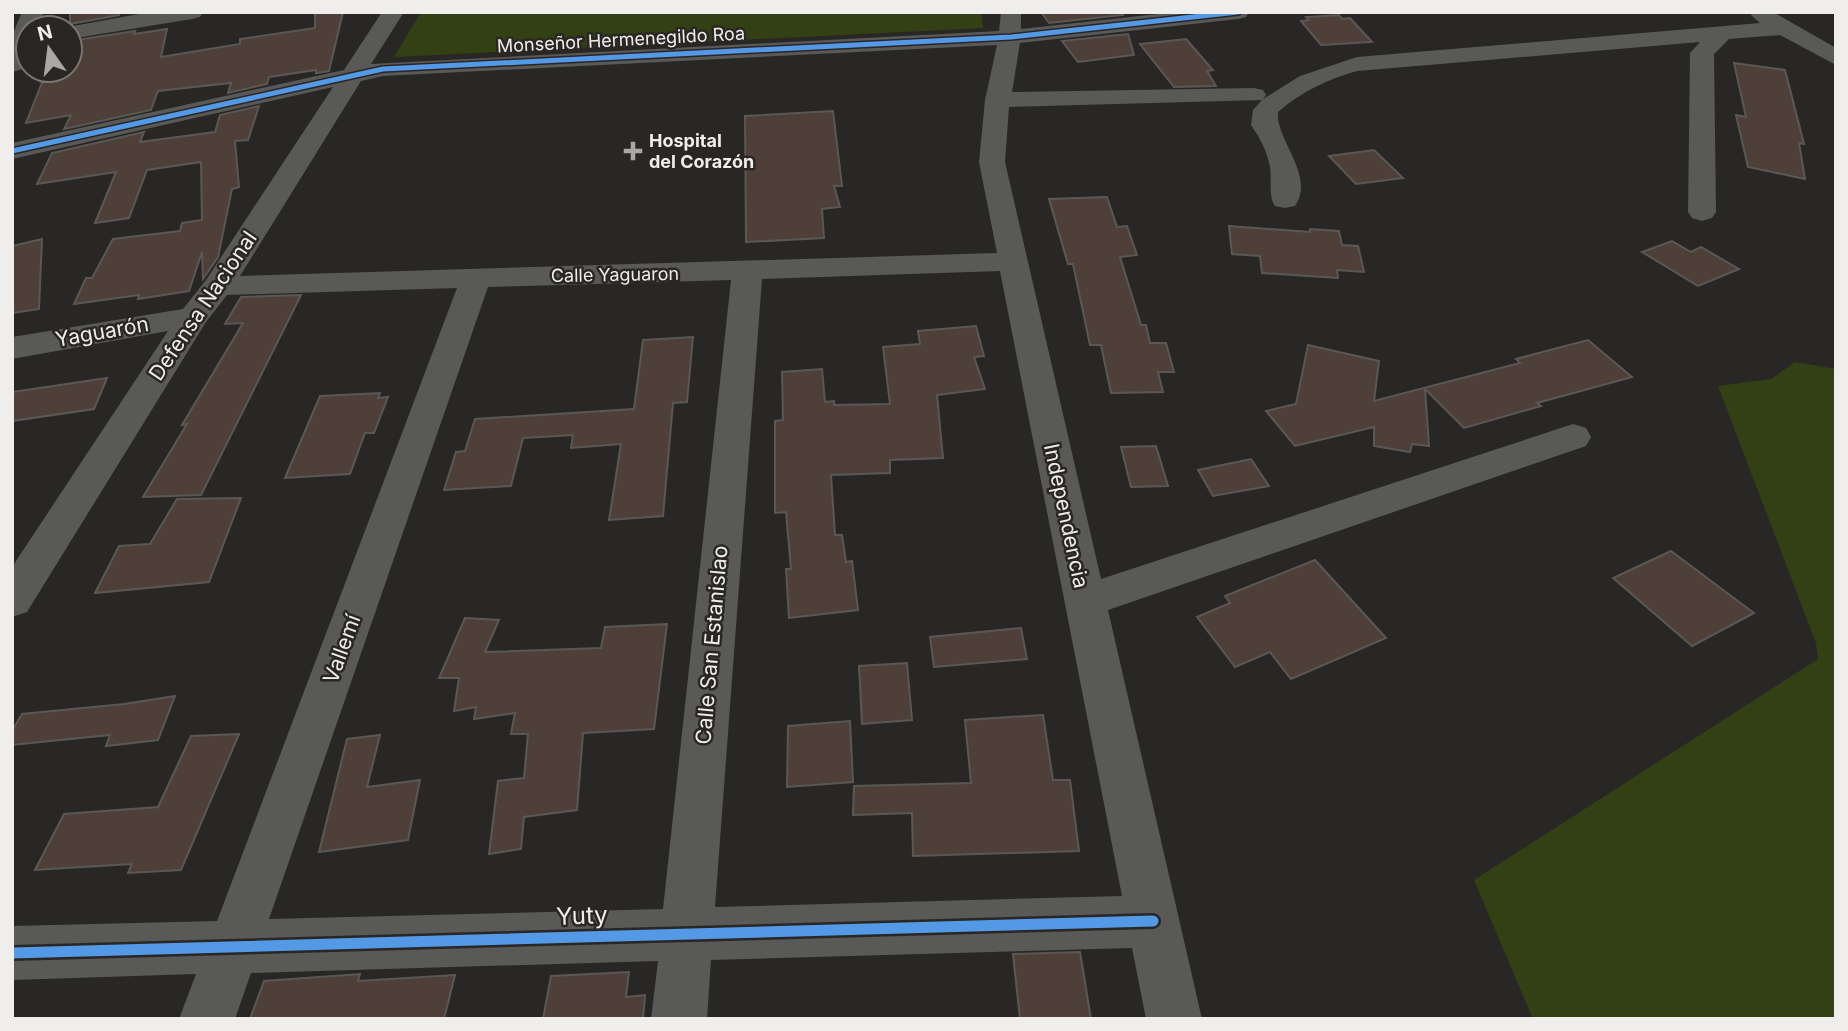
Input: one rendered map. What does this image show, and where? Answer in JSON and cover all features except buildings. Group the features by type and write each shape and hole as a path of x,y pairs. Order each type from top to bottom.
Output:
{"street":[{"path":"84,30 192,12"},
{"name":"Defensa Nacional","path":"12,600 193,317 218,286 355,75 393,12"},
{"name":"Monseñor Hermenegildo Roa","path":"12,151 383,69 1011,25 1238,12"},
{"path":"1758,12 1784,29 1831,52"},
{"name":"Independencia","path":"1011,25 991,134 992,162 1011,262 1174,1019"},
{"path":"1285,200 1287,174 1273,136 1264,125 1266,110 1285,92 1320,75 1357,64 1784,29"},
{"path":"1702,212 1702,52 1722,33"},
{"path":"997,100 1254,95"},
{"name":"Calle Yaguaron","path":"218,286 1011,262"},
{"name":"Calle San Estanislao","path":"680,1019 685,933 747,272"},
{"name":"Vallemí","path":"207,1019 476,278"},
{"name":"Yaguarón","path":"12,348 193,317"},
{"path":"1084,601 1573,437"},
{"path":"12,550 52,541"},
{"name":"Yuty","path":"12,953 1153,921"}],"green space":[{"path":"421,12 981,12 983,28 394,57"},
{"path":"1795,362 1836,369 1836,1019 1533,1019 1474,880 1818,659 1816,643 1718,386 1771,379"}],"cycle path":[{"path":"12,151 383,69 1011,37 1238,12"},
{"path":"12,953 1153,921"}],"place":[{"name":"Hospital del Corazón","path":"633,151"}]}
